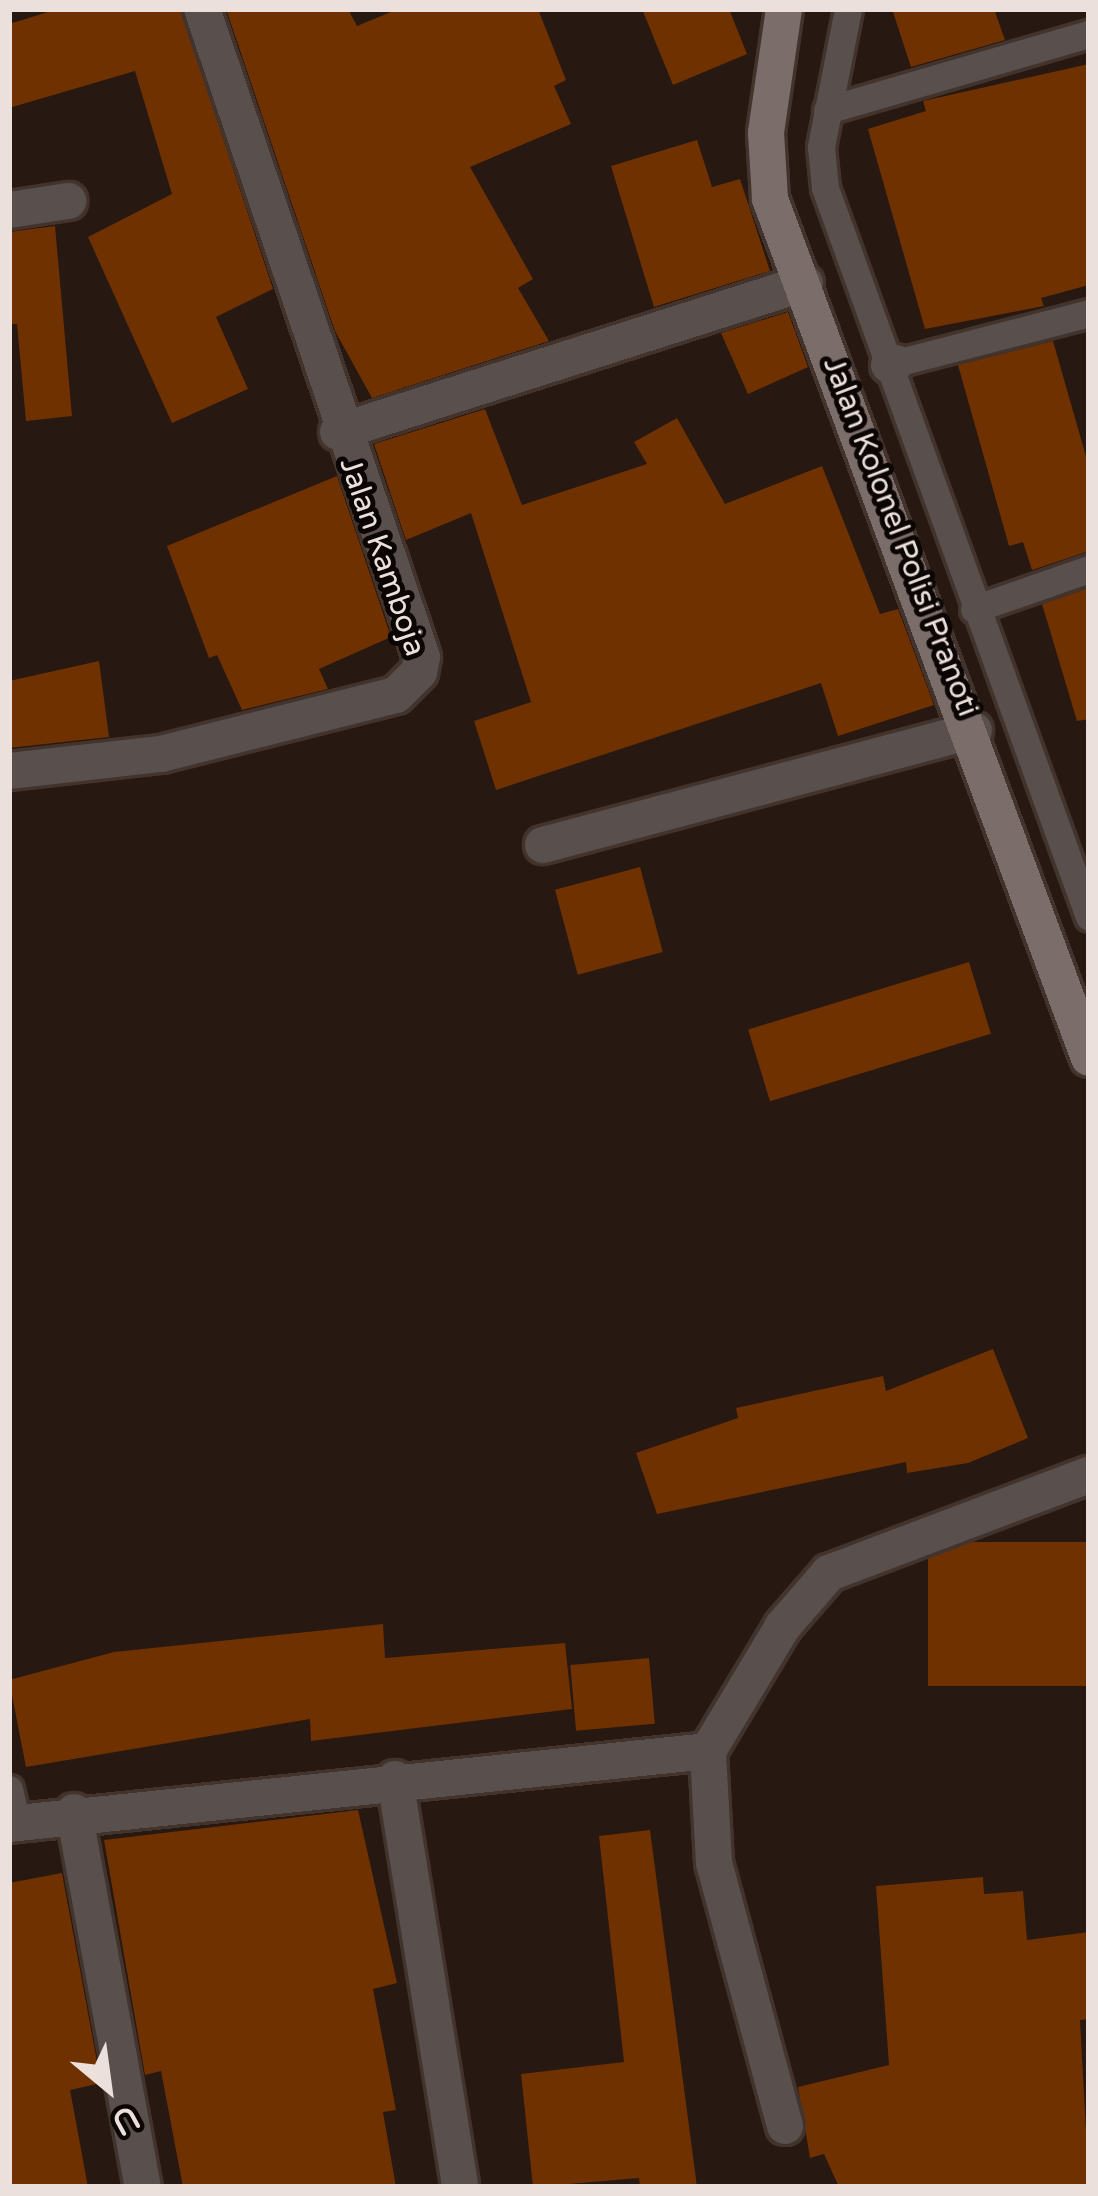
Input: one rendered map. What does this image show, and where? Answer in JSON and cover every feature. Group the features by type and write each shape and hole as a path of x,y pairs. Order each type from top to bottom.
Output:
{"street":[{"path":"202,9 338,432"},
{"name":"Jalan Kolonel Polisi Pranoti","path":"784,9 764,162 974,730 1089,1058"},
{"path":"9,210 68,201"},
{"name":"Jalan Kamboja","path":"9,771 161,754 412,684 422,657 338,432 805,283"},
{"path":"542,845 974,730"},
{"path":"785,2126 714,1863 708,1751 783,1626 829,1573 1089,1475"},
{"path":"12,1812 74,1812 708,1751"},
{"path":"395,1779 460,2183"},
{"path":"74,1812 143,2187"}],"lane":[{"path":"848,9 827,110 825,188 1089,917"},
{"path":"827,110 1089,34"},
{"path":"892,364 1089,313"},
{"path":"974,609 1089,569"}],"building":[{"path":"58,9 180,9 273,289 216,317 248,389 172,423 88,237 172,194 135,71 9,108 9,24"},
{"path":"226,9 348,9 357,26 398,9 538,9 566,80 554,86 571,124 470,167 533,279 518,288 549,341 372,398 335,331"},
{"path":"642,9 729,9 747,54 673,85"},
{"path":"892,9 994,9 1005,40 911,67"},
{"path":"1089,64 1089,285 1041,298 1044,306 925,329 868,129 926,111 923,101"},
{"path":"697,140 712,187 740,179 770,271 654,307 611,166"},
{"path":"55,226 72,416 26,421 17,324 9,324 9,232"},
{"path":"788,312 808,367 748,394 721,333"},
{"path":"1053,341 1089,467 1089,551 1032,570 1023,542 1009,546 958,365"},
{"path":"485,409 522,505 647,464 634,442 677,418 725,504 822,466 880,614 898,609 934,705 838,736 821,683 496,790 474,721 531,702 471,513 406,540 374,444"},
{"path":"337,476 391,637 319,669 328,689 242,710 217,655 209,658 167,546"},
{"path":"1089,588 1089,719 1077,721 1042,604"},
{"path":"99,661 109,737 9,748 9,681"},
{"path":"640,867 663,952 578,975 555,890"},
{"path":"969,962 991,1034 770,1101 748,1030"},
{"path":"993,1349 1028,1438 968,1463 907,1473 906,1462 657,1514 636,1453 738,1418 736,1408 883,1376 886,1391"},
{"path":"928,1542 1089,1542 1089,1686 928,1686"},
{"path":"383,1624 385,1658 565,1643 572,1709 311,1741 310,1719 26,1767 9,1680 114,1652"},
{"path":"649,1658 655,1724 576,1731 570,1665"},
{"path":"358,1810 397,1983 373,1989 396,2110 383,2112 396,2187 183,2187 161,2071 145,2075 104,1840"},
{"path":"650,1830 697,2187 640,2187 639,2178 533,2187 521,2074 624,2062 599,1836"},
{"path":"62,1873 101,2083 70,2090 88,2187 9,2187 9,1883"},
{"path":"983,1877 984,1894 1023,1891 1027,1940 1089,1932 1089,2019 1080,2020 1089,2187 839,2187 824,2154 810,2158 798,2087 889,2065 876,1886"}]}
